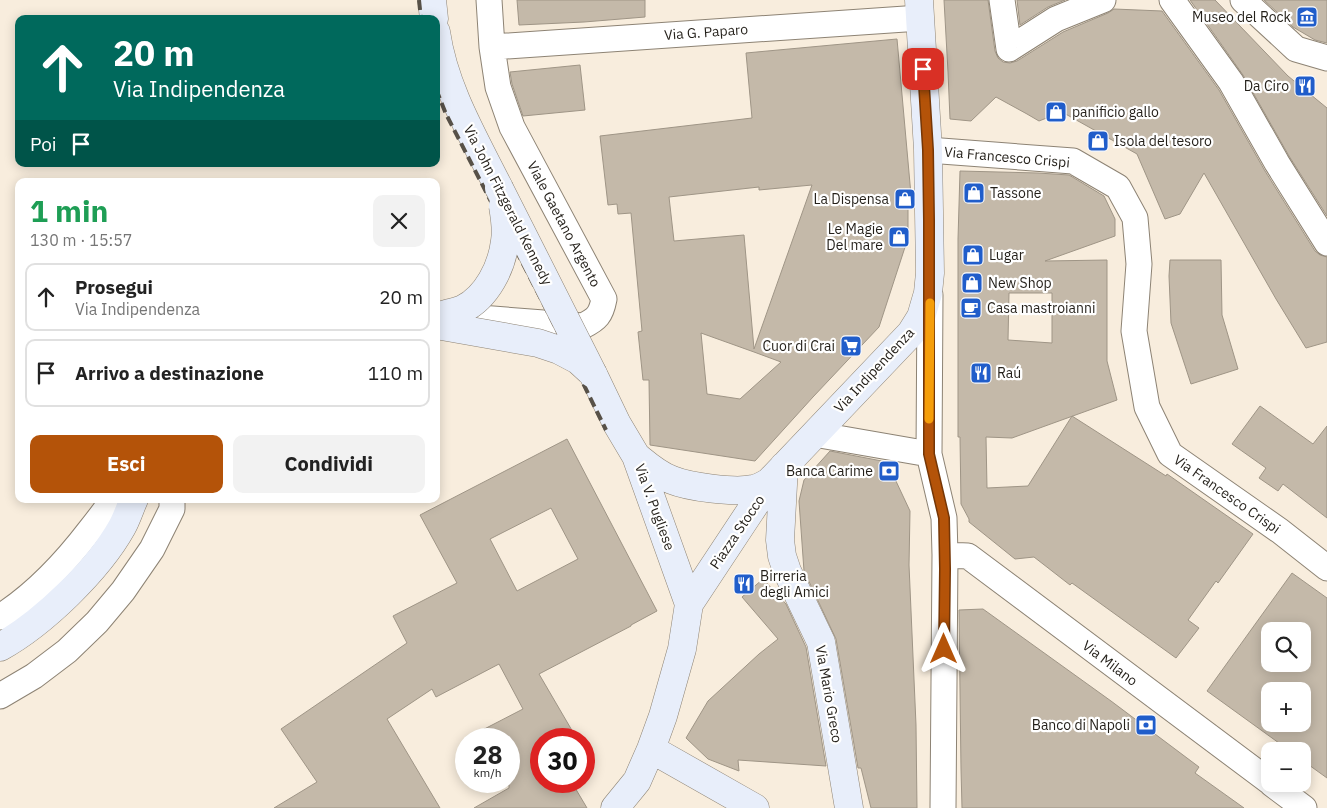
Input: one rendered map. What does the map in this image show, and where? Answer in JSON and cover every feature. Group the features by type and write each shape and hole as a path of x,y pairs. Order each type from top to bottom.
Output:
{"street":[{"path":"432,0 434,15"},
{"name":"Viale Gaetano Argento","path":"440,316 583,326 594,320 602,310 604,299 512,127 498,87 492,46 489,0"},
{"path":"1002,0 1009,49 1056,19 1102,0"},
{"path":"1170,0 1231,82 1276,163 1327,243"},
{"path":"1243,0 1296,48 1327,58"},
{"name":"Via G. Paparo","path":"492,46 919,9"},
{"name":"Via Indipendenza","path":"919,9 928,150 930,273 929,454 944,518 943,808"},
{"name":"Via John Fitzgerald Kennedy","path":"440,52 444,71 458,107 593,374"},
{"name":"Via Francesco Crispi","path":"928,150 1073,161 1118,187 1135,218 1140,264 1134,331 1146,407 1170,454 1280,531 1327,568"},
{"path":"440,315 463,308 478,298 496,272 506,240 505,219 499,188"},
{"name":"Via Indipendenza","path":"778,474 911,333 921,317 928,293 930,273"},
{"path":"440,327 538,343 559,350 578,360 593,374"},
{"name":"Via V. Pugliese","path":"593,374 617,424 636,456 689,604 682,649 652,749 637,781 618,804"},
{"path":"814,434 929,454"},
{"name":"Piazza Stocco","path":"636,456 655,471 671,480 688,485 737,490 754,489 778,474"},
{"name":"Piazza Stocco","path":"689,604 778,474"},
{"name":"Via Mario Greco","path":"778,474 782,556 821,642 850,808"},
{"path":"0,600 35,574 78,528 96,503"},
{"path":"0,617 20,604 47,580 74,551 110,503"},
{"path":"0,647 10,642 44,616 75,587 106,551 122,526 132,503"},
{"path":"0,696 34,676 67,651 97,622 123,591 152,549 172,504"},
{"path":"0,678 26,662 86,613 116,578 172,504"},
{"name":"Via Milano","path":"945,555 968,556 1261,776"},
{"path":"652,749 755,808"},
{"name":"Via Milano","path":"1283,792 1304,808"}],"building":[{"path":"517,0 645,0 645,17 519,25"},
{"path":"944,0 988,0 995,51 998,58 1003,62 1010,63 1017,61 1063,32 1114,9 1162,11 1219,90 1265,171 1315,251 1327,257 1327,342 1306,348 1204,173 1180,214 1165,219 1137,154 1062,112 1039,121 996,97 971,121 950,119"},
{"path":"1017,0 1065,0 1048,7 1020,25"},
{"path":"1190,0 1215,0 1288,76 1327,108 1327,216 1289,156 1243,75"},
{"name":"Museo del Rock","path":"1264,0 1327,0 1327,43 1315,40 1293,27"},
{"path":"897,39 912,206 908,206 908,238 879,327 755,461 650,445 649,380 643,380 638,332 642,331 631,213 618,214 617,204 608,205 600,136 752,118 746,53","holes":["812,185 754,349 744,235 674,241 669,197 759,187 759,190","701,333 754,352 781,362 740,399 707,394"]},
{"path":"580,65 585,110 523,116 510,72"},
{"path":"960,171 1069,175 1104,196 1115,219 1115,236 1045,261 1107,260 1107,361 1117,400 1072,416 1166,476 1167,474 1253,534 1218,583 1216,581 1188,620 1199,628 1176,658 1072,583 1070,585 1034,557 1015,559 969,522 961,504 960,437 958,437","holes":["1009,293 1052,293 1052,343 1008,340","1072,416 1028,486 987,488 986,437 1012,438"]},
{"path":"1170,260 1221,260 1222,315 1238,369 1191,384 1171,323"},
{"path":"1260,406 1313,444 1327,426 1327,518 1283,484 1278,491 1259,478 1266,468 1232,444"},
{"path":"567,439 657,611 539,674 571,728 530,728 530,793 578,793 587,808 474,808 500,793 520,793 520,728 486,728 523,709 499,664 436,697 432,689 387,719 440,808 274,808 317,782 281,729 407,643 393,616 457,583 420,515","holes":["551,508 578,559 517,591 490,539"]},
{"path":"830,451 887,462 910,511 909,565 916,725 917,808 871,808 861,768 858,768 836,639 804,571 799,501 804,480"},
{"path":"1292,573 1327,598 1327,778 1311,766 1311,742 1278,742 1264,732 1311,732 1311,682 1261,682 1261,730 1207,691"},
{"path":"763,579 786,604 806,647 826,766 738,760 739,771 708,759 686,738 708,701 778,639 742,597"},
{"path":"983,609 1199,767 1195,773 1244,808 962,808 959,610"}],"railway":[{"path":"419,0 421,15"},
{"path":"440,99 606,430"}],"slow traffic":[{"path":"929,419 930,303"}],"place":[{"name":"Museo del Rock","path":"1307,17"},
{"name":"Da Ciro","path":"1305,86"},
{"name":"panificio gallo","path":"1056,112"},
{"name":"Isola del tesoro","path":"1098,141"},
{"name":"Tassone","path":"974,193"},
{"name":"La Dispensa","path":"905,199"},
{"name":"Le Magie Del mare","path":"899,237"},
{"name":"Lugar","path":"973,255"},
{"name":"New Shop","path":"972,283"},
{"name":"Casa mastroianni","path":"971,308"},
{"name":"Cuor di Crai","path":"851,346"},
{"name":"Raú","path":"981,373"},
{"name":"Banca Carime","path":"889,471"},
{"name":"Birreria degli Amici","path":"744,584"},
{"name":"Banco di Napoli","path":"1146,725"}],"route":[{"path":"923,69 928,150 930,290 929,454 944,518 944,649"}]}
